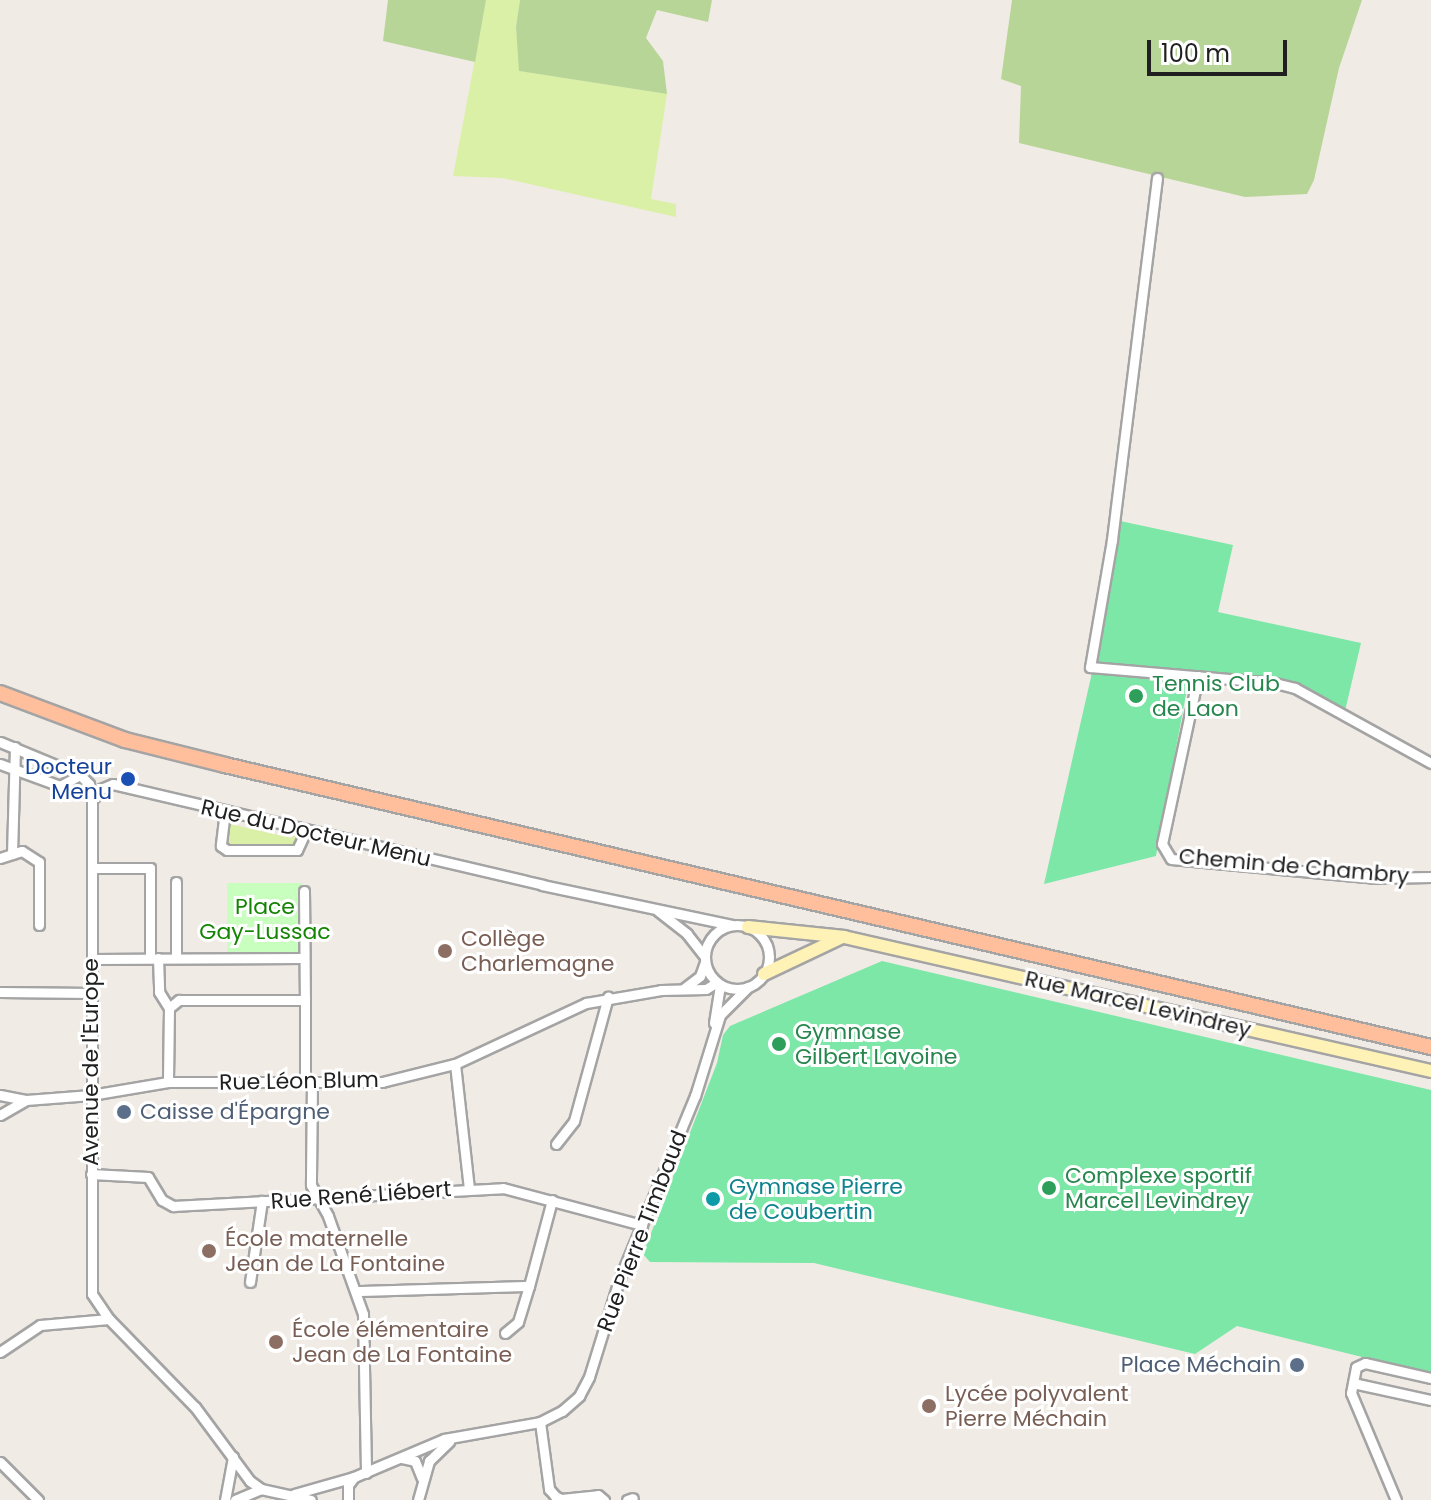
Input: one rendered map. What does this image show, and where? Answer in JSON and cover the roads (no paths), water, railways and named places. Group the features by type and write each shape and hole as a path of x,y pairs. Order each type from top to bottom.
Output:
{"main road":[{"path":"0,693 93,729 196,758 1431,1047"}],"street":[{"path":"1157,178 1112,540 1090,667 1295,688 1431,763"},
{"name":"Chemin de Chambry","path":"1198,676 1162,844 1171,859 1374,878 1431,877"},
{"path":"0,742 80,775 89,784 92,800"},
{"path":"12,854 15,747"},
{"path":"0,764 60,786 80,775"},
{"name":"Rue du Docteur Menu","path":"92,800 101,789 113,784 306,831 732,925"},
{"name":"Avenue de l'Europe","path":"92,800 90,1285 96,1302 109,1319 187,1397 261,1489"},
{"path":"225,811 221,846 227,850 297,850 306,831"},
{"path":"0,858 22,851 39,862 39,925"},
{"path":"92,868 150,868 154,958 159,992 169,1008 168,1082"},
{"path":"176,882 176,958"},
{"path":"304,891 309,1173 357,1291 363,1314 366,1473"},
{"name":"Rue du Docteur Menu","path":"658,911 687,934 705,960"},
{"path":"682,989 700,976 710,940 732,925 748,927 763,938 767,947 764,974"},
{"name":"Rue Marcel Levindrey","path":"748,927 844,937 1431,1071"},
{"path":"705,960 718,983 734,988 748,987 764,974 844,937"},
{"path":"92,959 304,958"},
{"name":"Rue Léon Blum","path":"0,1115 26,1100 91,1095 168,1082 382,1082 455,1064 586,1003 608,997 706,989 718,983"},
{"name":"Rue Pierre Timbaud","path":"714,1030 718,983"},
{"name":"Rue Pierre Timbaud","path":"291,1495 366,1473 429,1444 540,1422 562,1411 584,1387 619,1280 695,1096 714,1030 727,1006 748,987"},
{"path":"682,989 702,992 715,1010"},
{"path":"0,992 92,993"},
{"path":"556,1144 574,1121 608,997"},
{"path":"169,1008 179,1000 305,1000"},
{"path":"455,1064 469,1188"},
{"path":"0,1095 26,1100"},
{"name":"Rue René Liébert","path":"91,1174 148,1177 162,1200 173,1206 469,1188 515,1189 642,1225"},
{"path":"505,1333 518,1322 552,1200"},
{"path":"250,1282 262,1201"},
{"path":"357,1291 529,1286"},
{"path":"0,1352 40,1325 109,1319"},
{"path":"1396,1500 1351,1393 1356,1367 1365,1363 1431,1378"},
{"path":"1353,1383 1431,1400"},
{"path":"540,1422 549,1489 561,1499 598,1495 604,1500"},
{"path":"418,1500 435,1453 457,1439"},
{"path":"225,1500 233,1457"},
{"path":"400,1458 412,1459 419,1465 421,1486"},
{"path":"0,1462 38,1500"},
{"path":"348,1500 348,1485 354,1477"},
{"path":"260,1500 261,1489"},
{"path":"235,1500 261,1489 311,1500"}],"place":[{"name":"Tennis Club de Laon","path":"1136,696"},
{"name":"Docteur Menu","path":"128,779"},
{"name":"Collège Charlemagne","path":"445,951"},
{"name":"Gymnase Gilbert Lavoine","path":"779,1044"},
{"name":"Caisse d'Épargne","path":"124,1112"},
{"name":"Complexe sportif Marcel Levindrey","path":"1049,1188"},
{"name":"Gymnase Pierre de Coubertin","path":"713,1199"},
{"name":"École maternelle Jean de La Fontaine","path":"209,1251"},
{"name":"École élémentaire Jean de La Fontaine","path":"276,1342"},
{"name":"Place Méchain","path":"1297,1365"},
{"name":"Lycée polyvalent Pierre Méchain","path":"929,1406"}],"park label":[{"name":"Place Gay-Lussac","path":"265,918"}]}
